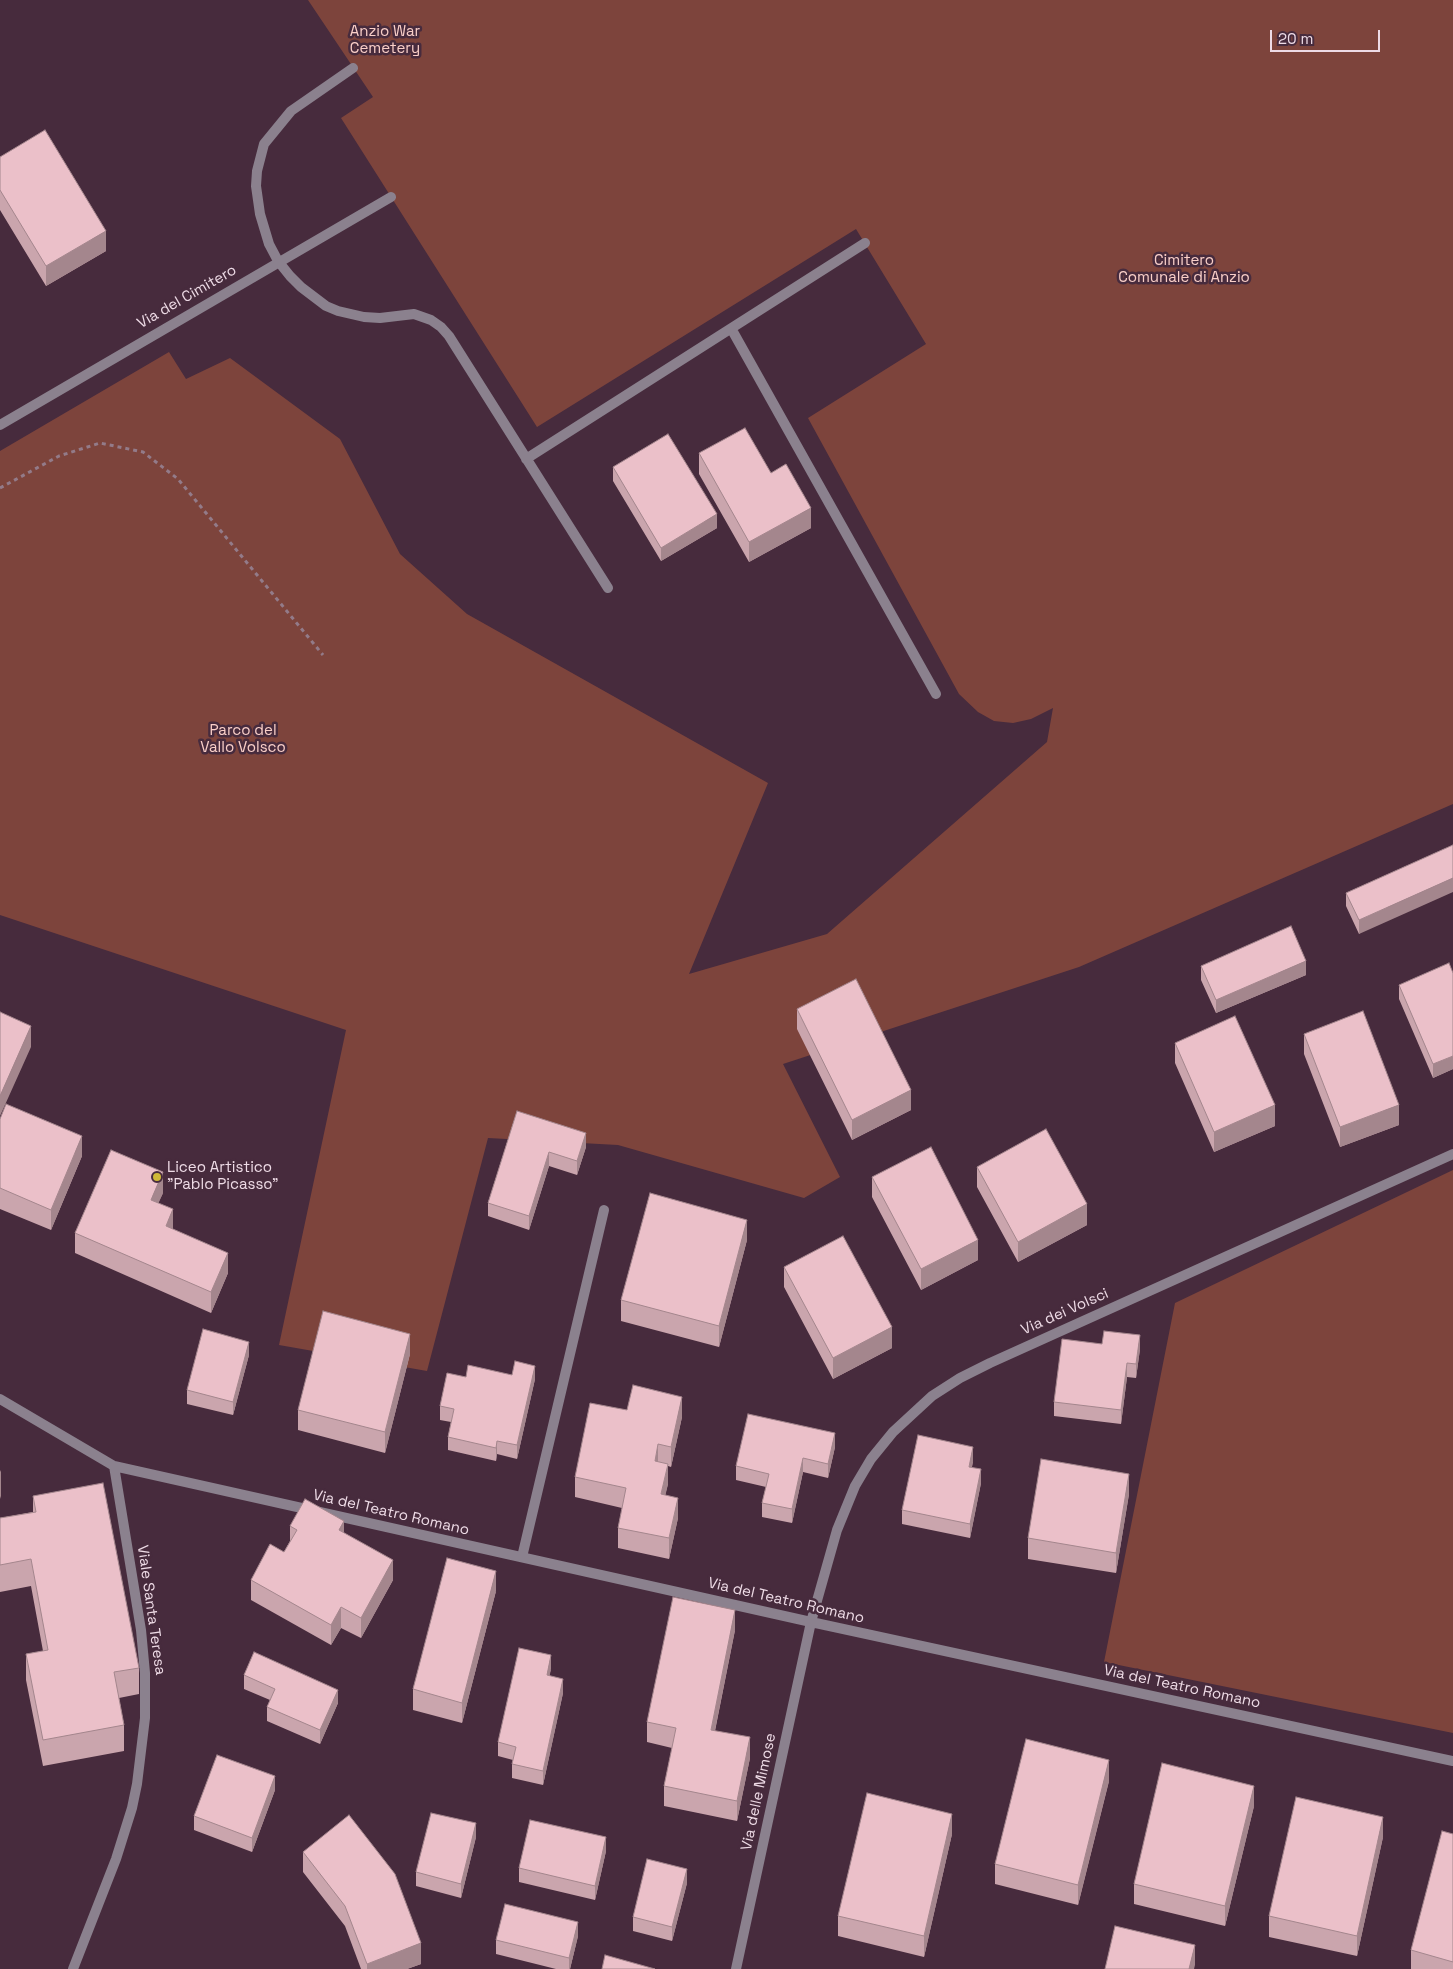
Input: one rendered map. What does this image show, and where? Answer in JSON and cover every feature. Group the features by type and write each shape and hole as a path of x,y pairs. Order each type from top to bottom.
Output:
{"street":[{"path":"353,68 291,111 264,144 257,171 257,199 266,236 278,261 301,287 326,306 338,311 364,317 380,318 414,314 431,320 441,327 449,336 608,588"},
{"name":"Via del Cimitero","path":"0,424 391,197"},
{"path":"526,459 865,244"},
{"path":"732,330 936,694"},
{"name":"Via dei Volsci","path":"811,1622 837,1530 855,1486 871,1459 888,1438 932,1396 960,1378 990,1363 1453,1154"},
{"path":"522,1557 604,1210"},
{"path":"0,1399 114,1466"},
{"name":"Via del Teatro Romano","path":"114,1466 811,1622 1453,1761"},
{"name":"Viale Santa Teresa","path":"73,1969 116,1859 130,1815 141,1757 145,1718 145,1673 141,1630 114,1466"},
{"name":"Via delle Mimose","path":"736,1969 811,1622"}],"path":[{"path":"0,488 58,456 100,443 144,452 178,479 323,655"}],"green space":[{"path":"308,0 1453,0 1453,804 1079,967 783,1064 840,1177 804,1198 618,1145 488,1138 427,1371 279,1345 346,1030 0,915 0,451 169,352 186,379 230,358 340,439 400,554 467,614 768,783 689,974 827,934 1047,742 1053,708 1031,719 1013,723 994,721 978,712 959,694 808,418 926,344 856,229 537,427 341,118 373,97"},
{"path":"1453,1170 1453,1733 1104,1662 1175,1303"}],"building":[{"path":"45,130 106,231 46,266 0,190 0,157"},
{"path":"745,428 771,473 786,464 811,508 749,542 699,453"},
{"path":"668,434 717,514 661,548 613,467"},
{"path":"1453,845 1453,878 1359,920 1346,893"},
{"path":"1291,926 1306,961 1216,1000 1201,966"},
{"path":"1449,963 1453,973 1453,1056 1433,1064 1399,985"},
{"path":"856,979 911,1090 852,1120 797,1009"},
{"path":"1363,1011 1399,1105 1340,1127 1304,1034"},
{"path":"0,1012 31,1026 0,1096"},
{"path":"1235,1016 1275,1105 1214,1132 1175,1043"},
{"path":"6,1104 82,1136 51,1210 0,1188 0,1119"},
{"path":"517,1111 586,1133 577,1161 549,1152 529,1216 488,1203"},
{"path":"1046,1129 1087,1204 1018,1242 977,1167"},
{"path":"931,1147 978,1240 921,1269 872,1177"},
{"path":"111,1150 163,1172 151,1200 173,1209 166,1226 228,1253 211,1292 75,1233"},
{"path":"650,1193 747,1220 719,1326 621,1300"},
{"path":"843,1236 892,1327 833,1358 784,1267"},
{"path":"323,1311 410,1334 385,1432 298,1410"},
{"path":"203,1329 249,1342 233,1402 187,1390"},
{"path":"1104,1331 1140,1335 1136,1364 1127,1363 1121,1410 1054,1402 1062,1339 1102,1344"},
{"path":"515,1361 535,1366 517,1445 497,1441 496,1448 448,1437 454,1409 440,1406 447,1373 466,1377 468,1365 512,1375"},
{"path":"633,1385 682,1397 671,1447 658,1444 655,1461 668,1464 661,1494 678,1498 669,1538 618,1528 626,1488 575,1477 590,1403 627,1410"},
{"path":"748,1414 835,1433 828,1464 803,1458 792,1509 762,1503 769,1474 736,1466"},
{"path":"918,1435 973,1447 969,1467 981,1469 970,1524 902,1510"},
{"path":"1041,1459 1129,1474 1116,1553 1028,1538"},
{"path":"103,1483 139,1668 114,1672 124,1725 43,1740 26,1654 48,1650 31,1559 0,1565 0,1518 36,1512 33,1496"},
{"path":"305,1499 344,1521 339,1530 393,1560 361,1618 341,1607 331,1625 251,1580 270,1544 284,1552 297,1530 290,1526"},
{"path":"447,1558 496,1571 462,1703 413,1689"},
{"path":"673,1597 735,1610 711,1730 750,1737 737,1801 664,1786 676,1728 647,1722"},
{"path":"519,1648 551,1655 547,1675 563,1679 543,1771 512,1764 516,1747 498,1742"},
{"path":"254,1652 338,1690 320,1730 267,1707 275,1689 244,1675"},
{"path":"1026,1739 1109,1760 1078,1885 995,1864"},
{"path":"217,1755 275,1776 252,1838 194,1816"},
{"path":"1162,1763 1254,1786 1225,1906 1134,1884"},
{"path":"867,1793 952,1814 924,1936 838,1916"},
{"path":"1296,1797 1383,1817 1357,1936 1269,1916"},
{"path":"431,1813 476,1823 461,1884 416,1872"},
{"path":"349,1815 395,1874 421,1943 367,1964 345,1906 303,1852"},
{"path":"530,1820 606,1837 595,1886 519,1868"},
{"path":"1442,1831 1453,1834 1453,1962 1411,1950"},
{"path":"647,1859 687,1869 672,1927 633,1917"},
{"path":"505,1904 578,1922 569,1958 496,1940"},
{"path":"1115,1926 1195,1945 1189,1969 1105,1969"},
{"path":"605,1955 655,1969 602,1969"}],"place":[{"name":"Liceo Artistico \"Pablo Picasso\"","path":"157,1177"}],"park label":[{"name":"Anzio War Cemetery","path":"385,40"},
{"name":"Cimitero Comunale di Anzio","path":"1184,270"},
{"name":"Parco del Vallo Volsco","path":"243,740"}]}
